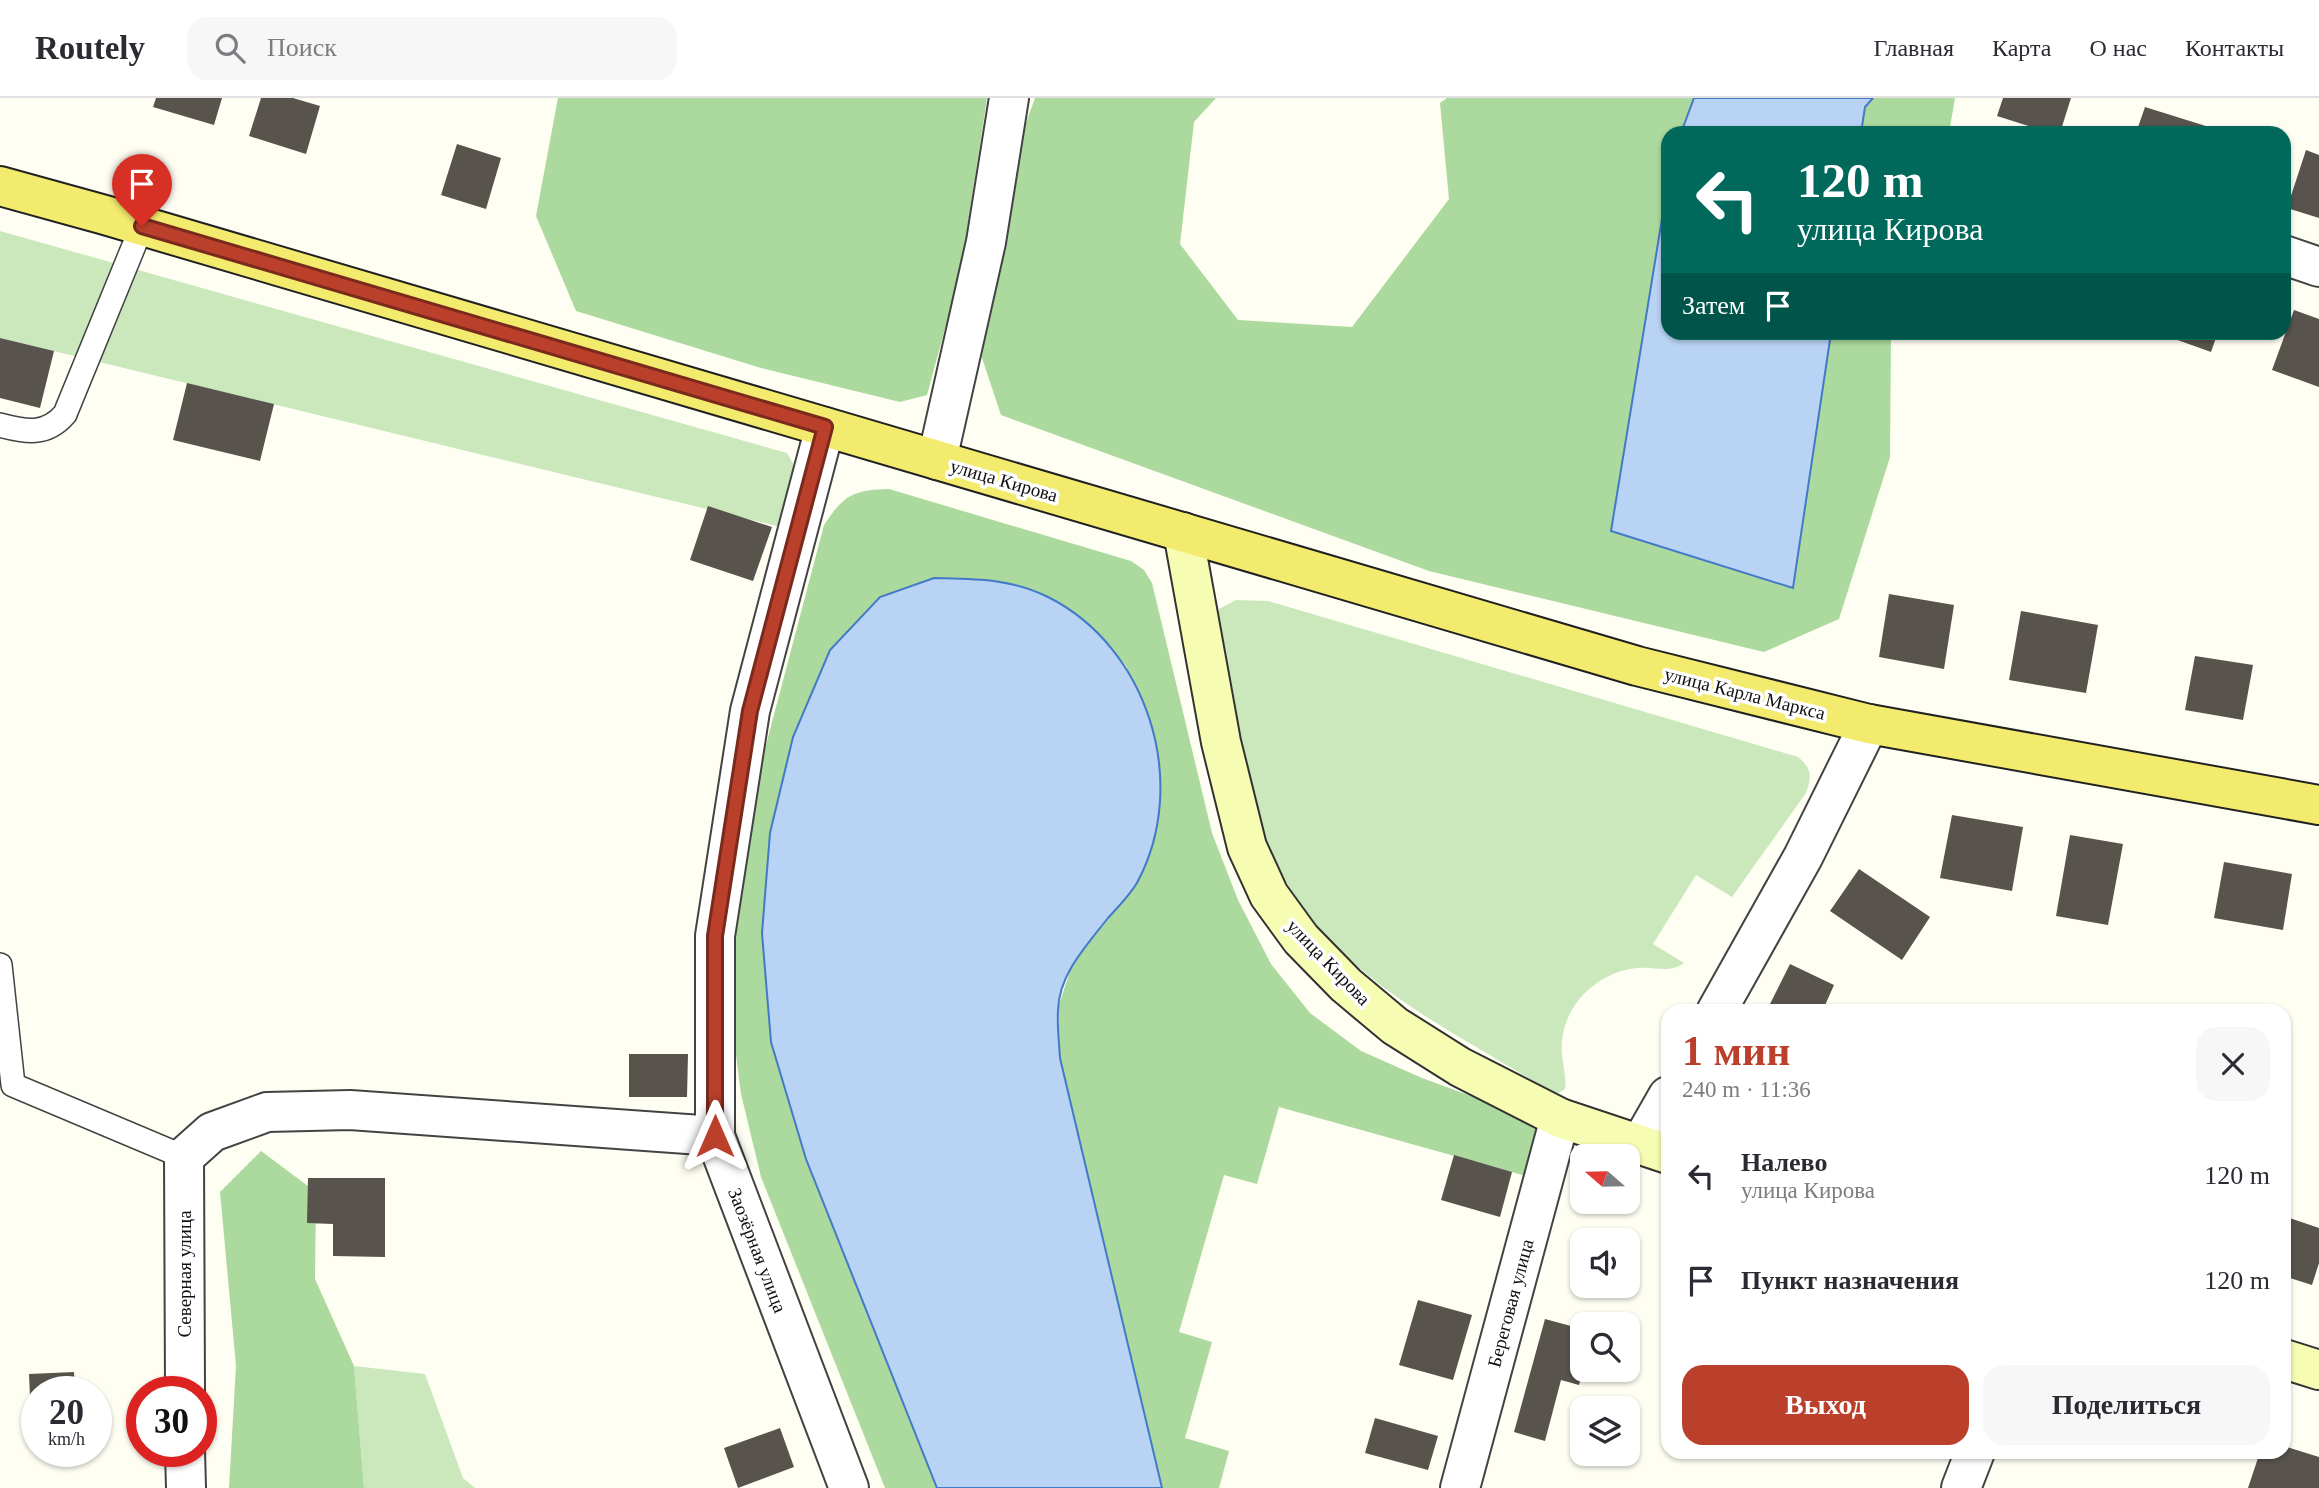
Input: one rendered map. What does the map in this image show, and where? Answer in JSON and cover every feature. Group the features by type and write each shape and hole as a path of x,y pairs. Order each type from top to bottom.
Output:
{"main road":[{"name":"улица Кирова","path":"0,186 1182,533"},
{"name":"улица Карла Маркса","path":"1182,533 1637,666 1869,724 2319,805"}],"street":[{"path":"937,460 986,242 1009,98"},
{"path":"2291,257 2319,267"},
{"name":"Заозёрная улица","path":"825,427 748,724 715,936 715,1136 849,1488"},
{"name":"улица Кирова","path":"1182,533 1221,742 1247,847 1269,895 1301,939 1346,985 1395,1026 1460,1067 1560,1118 1654,1150"},
{"path":"1720,1004 1803,857 1869,724"},
{"path":"184,1157 212,1132 267,1112 350,1110 715,1136"},
{"name":"Береговая улица","path":"1460,1488 1560,1118"},
{"path":"1654,1150 1661,1123"},
{"name":"Северная улица","path":"184,1157 185,1376"},
{"path":"2291,1361 2319,1370"},
{"path":"1961,1488 1972,1459"},
{"path":"185,1467 186,1488"}],"lane":[{"path":"0,425 25,432 42,431 56,426 65,414 142,226"},
{"path":"0,965 13,1086 184,1157"}],"green space":[{"path":"558,98 987,98 961,270 927,395 900,402 761,368 576,311 536,216"},
{"path":"1035,98 1216,98 1194,122 1180,244 1238,320 1352,327 1449,199 1440,103 1447,98 1694,98 1684,126 1661,126 1661,225 1611,531 1793,588 1830,340 1891,340 1890,457 1839,619 1764,652 1429,571 1001,415 979,349 1012,161"},
{"path":"1873,98 1955,98 1950,126 1862,126 1865,107"},
{"path":"0,231 787,453 795,467 781,527 0,338"},
{"path":"889,489 1131,561 1144,570 1152,583 1212,833 1238,900 1271,964 1310,1013 1361,1051 1422,1078 1547,1124 1533,1178 1279,1107 1257,1184 1224,1175 1179,1332 1212,1342 1185,1438 1229,1451 1219,1488 1162,1488 1060,1058 1058,1007 1073,963 1138,882 1127,667 1091,626 1048,597 770,833 762,933 771,1042 806,1159 937,1488 885,1488 761,1177 741,1094 730,1009 730,924 741,840 824,525 850,496"},
{"path":"1236,600 1268,601 1798,757 1810,773 1806,793 1732,897 1696,875 1653,944 1684,963 1667,969 1623,970 1598,982 1577,1002 1565,1027 1562,1041 1565,1089 1559,1093 1550,1091 1420,1013 1380,985 1343,953 1311,918 1283,877 1261,828 1214,630 1219,609"},
{"path":"261,1151 316,1192 315,1279 354,1366 364,1488 229,1488 236,1366 220,1192"},
{"path":"354,1366 425,1374 463,1478 475,1488 364,1488"}],"water":[{"path":"1694,98 1873,98 1865,107 1862,126 1684,126"},
{"path":"1661,225 1661,340 1830,340 1793,588 1611,531"},
{"path":"934,578 992,581 1020,586 1048,597 1083,619 1112,649 1134,683 1150,721 1159,761 1160,802 1153,842 1135,886 1091,939 1069,972 1060,997 1058,1022 1060,1058 1162,1488 937,1488 806,1159 771,1042 762,933 770,833 793,737 830,650 880,597"}],"building":[{"path":"156,98 222,98 214,125 153,107"},
{"path":"261,98 293,98 320,106 306,154 249,136"},
{"path":"2003,98 2071,98 2062,126 2028,126 1997,116"},
{"path":"2145,107 2206,126 2138,126"},
{"path":"457,144 501,158 486,209 441,195"},
{"path":"2306,150 2319,155 2319,218 2291,209 2291,196"},
{"path":"2294,310 2319,319 2319,387 2272,370 2283,340 2291,340 2291,318"},
{"path":"0,338 54,351 40,408 0,398"},
{"path":"2178,340 2215,340 2211,352"},
{"path":"187,383 274,404 260,461 173,440"},
{"path":"708,506 772,527 753,581 690,560"},
{"path":"1889,594 1954,605 1944,669 1879,657"},
{"path":"2021,611 2098,625 2086,693 2009,680"},
{"path":"2195,656 2253,665 2243,720 2185,710"},
{"path":"1952,815 2023,827 2012,891 1940,878"},
{"path":"2070,835 2123,844 2108,925 2056,916"},
{"path":"2224,862 2292,874 2283,930 2214,918"},
{"path":"1859,869 1930,917 1902,960 1830,911"},
{"path":"1790,964 1834,985 1826,1004 1770,1004"},
{"path":"629,1054 688,1054 687,1097 629,1097"},
{"path":"1454,1155 1512,1172 1500,1217 1441,1200"},
{"path":"308,1178 385,1178 385,1257 333,1256 333,1224 307,1223"},
{"path":"2291,1218 2319,1228 2319,1263 2312,1285 2291,1278"},
{"path":"1418,1300 1472,1315 1453,1380 1399,1365"},
{"path":"1545,1319 1570,1326 1570,1382 1580,1382 1579,1385 1561,1380 1545,1441 1514,1432"},
{"path":"74,1372 74,1376 29,1376"},
{"path":"1375,1418 1438,1436 1428,1470 1365,1453"},
{"path":"780,1428 794,1467 738,1488 724,1448"},
{"path":"2291,1448 2319,1457 2319,1488 2248,1488 2258,1459 2291,1459"}],"route":[{"path":"142,226 825,427 750,711 715,936 715,1136"}]}
